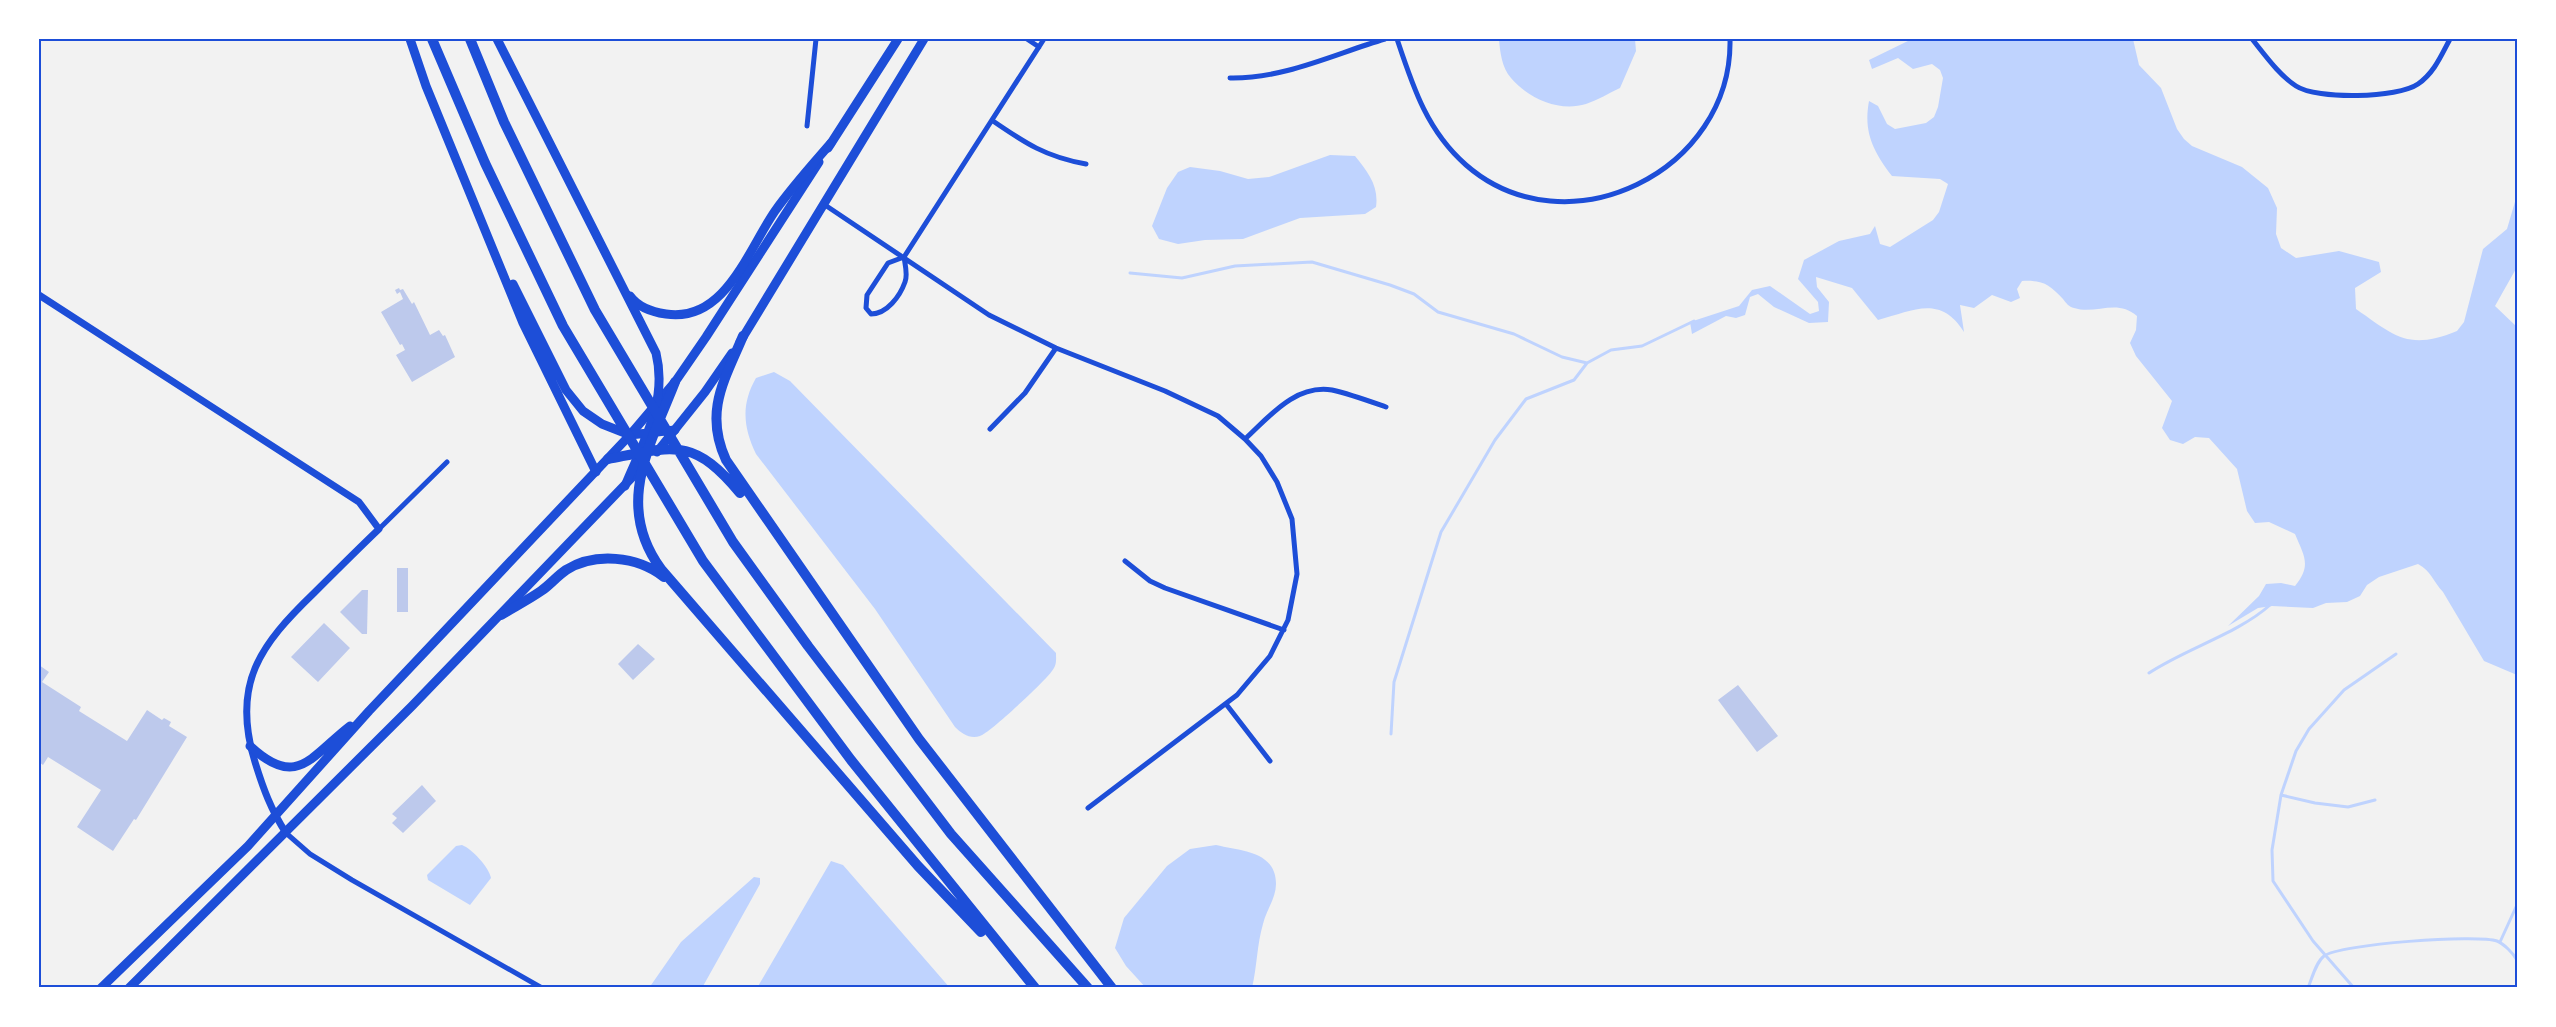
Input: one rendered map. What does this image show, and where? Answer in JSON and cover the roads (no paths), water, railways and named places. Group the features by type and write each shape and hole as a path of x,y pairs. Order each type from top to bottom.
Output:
{"highway":[{"path":"432,39 485,163 563,326 703,561 850,760 1027,979"},
{"path":"470,39 504,122 595,310 733,542 814,655 951,834 1088,988"},
{"path":"743,336 718,395 715,427 726,460 920,739 1112,988"},
{"path":"675,382 651,433 642,468 637,513 642,535 654,561 918,866 1035,988"},
{"path":"608,459 648,451 690,452 708,460 723,471 772,529"},
{"path":"501,615 543,590 565,570 591,560 621,559 639,564 660,574 678,588"}],"main road":[{"path":"410,39 426,86 523,323 597,472"},
{"path":"497,39 656,353 661,377 659,401 651,433"},
{"path":"100,988 275,817 369,711 597,472 675,382 898,39"},
{"path":"625,486 648,451 675,430 743,336 825,205 924,39"},
{"path":"622,287 641,306 658,313 686,314 709,306 728,286 776,209 831,143"},
{"path":"490,242 571,398 592,418 630,435 675,430"},
{"path":"129,988 286,833 642,468"},
{"path":"250,746 263,759 276,766 298,767 369,711"}],"street":[{"path":"807,126 816,39"},
{"path":"1027,39 1039,47"},
{"path":"904,257 888,263 867,295 866,308 871,314 880,314 887,310 905,282 904,257 1044,39"},
{"path":"1230,78 1274,75 1385,39"},
{"path":"1397,39 1425,115 1436,132 1467,166 1491,182 1515,192 1533,198 1567,201 1606,196 1642,183 1669,166 1693,143 1720,97 1729,65 1730,39"},
{"path":"2252,39 2285,77 2296,86 2322,95 2403,91 2416,85 2437,65 2450,39"},
{"path":"993,121 1038,151 1060,159 1086,164"},
{"path":"825,205 989,315 1056,348 1203,408 1245,439 1261,456 1277,482 1292,519 1297,574 1294,596 1284,630 1261,669 1226,704 1088,808"},
{"path":"39,295 359,502 379,529"},
{"path":"990,429 1011,410 1025,393 1056,348"},
{"path":"1245,439 1283,404 1295,396 1314,390 1331,390 1386,407"},
{"path":"447,462 286,620 270,639 261,654 249,687 246,704 250,746 266,799 275,817 286,833 310,854 542,988"},
{"path":"1125,561 1150,581 1165,588 1284,630"},
{"path":"1226,704 1270,761"}],"water":[{"path":"1499,39 1635,39 1636,51 1620,88 1586,104 1565,106 1536,98 1511,78 1505,70"},
{"path":"1912,39 2133,39 2139,65 2161,88 2177,129 2184,139 2192,146 2242,167 2268,188 2277,208 2276,234 2281,248 2296,258 2339,251 2379,262 2381,272 2355,288 2356,309 2381,327 2403,338 2426,340 2457,331 2464,322 2483,249 2507,229 2517,195 2517,267 2495,306 2517,327 2517,675 2484,661 2443,592 2429,573 2418,564 2379,577 2367,585 2360,596 2347,602 2326,603 2313,608 2272,606 2258,608 2228,626 2259,596 2266,584 2281,583 2295,586 2303,572 2305,560 2295,534 2269,522 2255,523 2247,511 2237,469 2209,438 2195,437 2183,444 2170,440 2162,428 2172,401 2136,356 2130,343 2136,330 2137,316 2122,308 2082,310 2074,308 2045,284 2022,281 2017,289 2020,298 2011,302 1992,295 1974,308 1960,305 1964,332 1955,320 1935,309 1914,310 1878,320 1852,288 1816,277 1817,287 1829,302 1828,322 1809,323 1774,307 1758,294 1750,297 1745,315 1736,318 1726,316 1692,334 1690,322 1739,306 1752,290 1770,286 1810,314 1819,311 1818,302 1798,279 1804,260 1839,241 1870,234 1875,226 1880,244 1890,247 1933,220 1939,212 1948,184 1940,179 1892,176 1875,150 1869,132 1869,101 1878,106 1887,124 1895,129 1926,123 1934,117 1943,78 1940,70 1932,64 1913,69 1898,58 1872,69 1869,60"},
{"path":"1330,155 1355,156 1374,186 1376,207 1365,214 1300,218 1243,239 1205,240 1178,244 1159,239 1152,226 1167,188 1178,172 1190,167 1220,171 1248,179 1269,177"},
{"path":"774,372 790,381 1056,653 1055,667 1047,677 1017,706 980,736 963,734 955,727 875,609 756,454 746,425 746,406 756,378"},
{"path":"462,845 480,859 491,878 470,905 428,880 427,875 456,846"},
{"path":"1216,845 1255,854 1270,865 1274,873 1276,889 1264,919 1252,988 1146,988 1126,966 1115,948 1124,918 1167,866 1190,849"},
{"path":"831,861 843,865 950,988 757,988"},
{"path":"754,877 760,878 760,884 702,988 649,988 681,942"}],"waterway":[{"path":"1130,273 1182,278 1235,266 1312,262 1390,285 1414,294 1438,312 1514,334 1562,357 1587,363 1611,350 1642,346 1694,321"},
{"path":"1391,734 1394,682 1441,532 1495,440 1526,399 1574,380 1587,363"},
{"path":"2149,673 2243,624 2270,605"},
{"path":"2354,988 2313,941 2273,881 2272,850 2281,795 2296,751 2309,729 2344,690 2396,654"},
{"path":"2281,795 2315,803 2348,807 2375,800"},
{"path":"2500,942 2516,907"},
{"path":"2308,988 2316,966 2324,956 2380,944 2484,939 2500,942 2517,960"}]}
